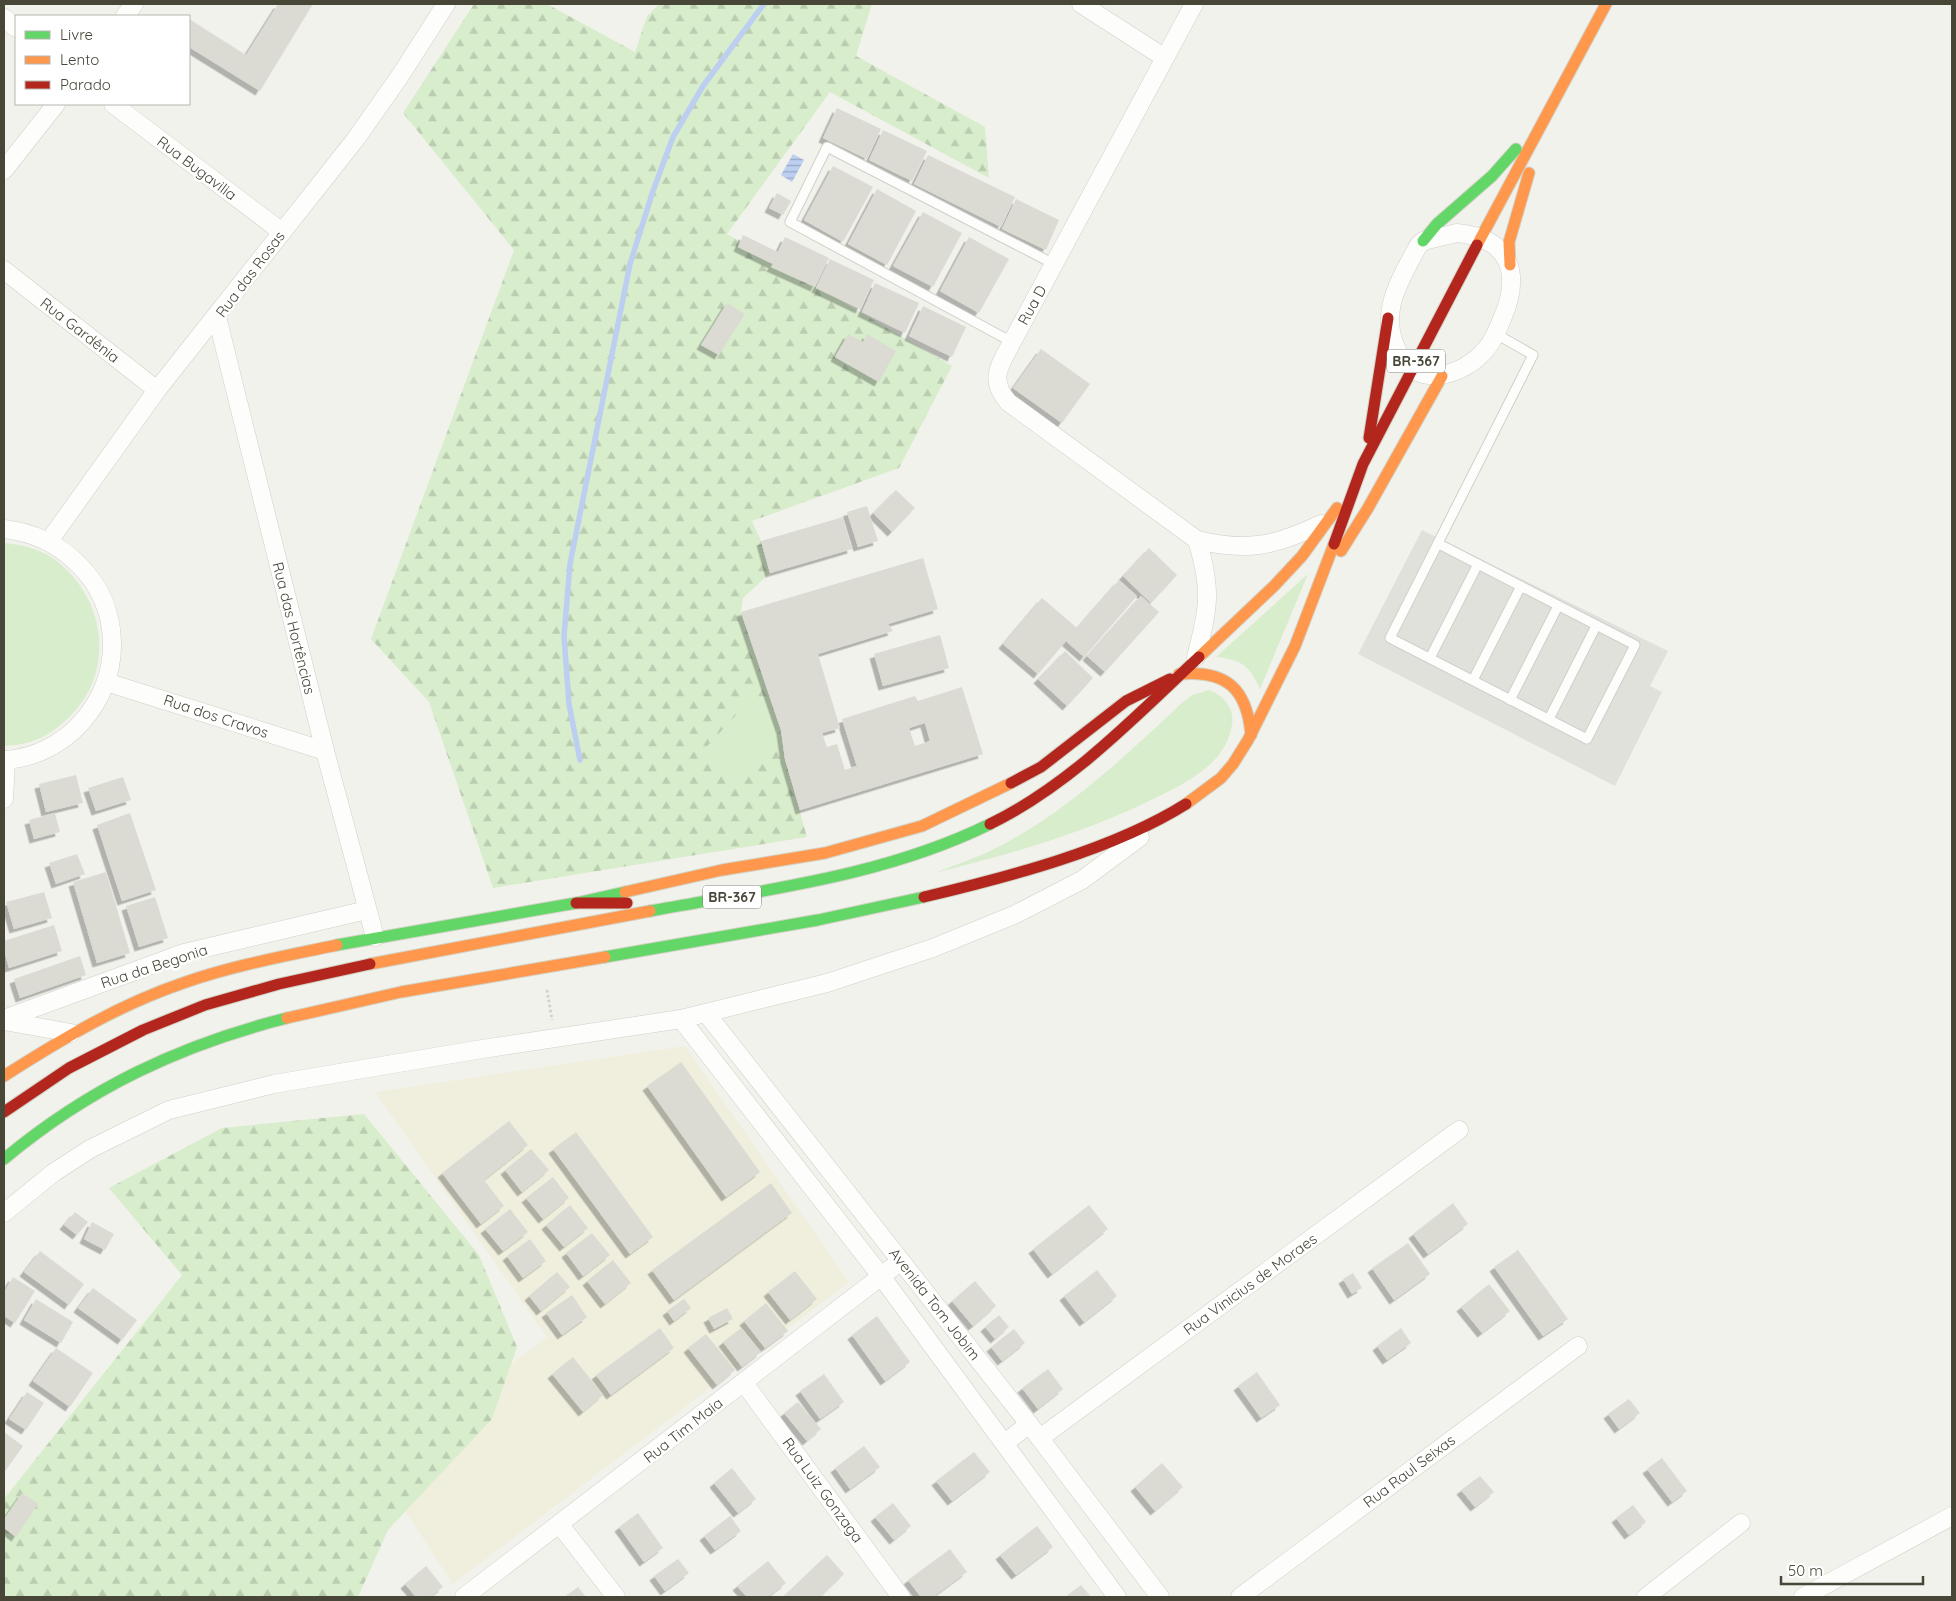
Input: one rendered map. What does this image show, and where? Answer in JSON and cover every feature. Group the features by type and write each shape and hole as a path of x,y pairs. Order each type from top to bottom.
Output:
{"main road":[{"name":"BR-367","path":"4,1159 36,1131 74,1107 155,1062 245,1029 350,1003 423,988 592,957 806,923 984,882 1047,863 1107,841 1175,811 1218,781 1236,760 1276,688 1321,581 1353,487 1366,457 1606,4"},
{"path":"1423,241 1437,224 1492,176 1549,112"},
{"path":"1510,265 1509,242 1549,112"},
{"path":"1366,457 1388,318"},
{"path":"1321,581 1366,514 1418,416 1442,376"},
{"name":"BR-367","path":"4,1112 69,1068 143,1030 205,1005 280,984 373,963 832,877 952,843 1008,815 1058,782 1119,732 1274,586 1302,556 1353,487"},
{"path":"4,1076 71,1033 138,1001 185,982 237,967 375,937 576,903 722,870 825,854 922,826 982,798 1041,767 1126,701 1179,674 1202,673 1225,680 1237,691 1246,704 1251,719 1251,735"},
{"path":"576,903 703,902"}],"street":[{"path":"127,15 134,4"},
{"name":"Rua das Rosas","path":"49,540 157,390 355,140 400,76 446,4"},
{"path":"1081,4 1165,58"},
{"name":"Rua D","path":"1194,4 1012,342 998,369 996,380 1000,392 1008,402 1196,540 1224,547 1252,547 1279,542 1328,521"},
{"path":"4,18 15,27"},
{"path":"4,170 55,105"},
{"name":"Rua Bugavilia","path":"114,105 282,232"},
{"path":"1457,233 1482,236 1503,254 1510,265 1512,283 1507,307 1496,334 1479,356 1461,369 1442,376 1425,376 1402,361 1395,347 1388,318 1396,291 1423,241 1457,233"},
{"name":"Rua Gardênia","path":"4,270 157,390"},
{"name":"Rua das Hortências","path":"216,317 325,751 375,937"},
{"path":"4,529 23,531 49,540 82,566 104,601 112,641 106,682 89,714 68,736 49,748 28,756 5,760 4,798"},
{"path":"1196,540 1206,569 1208,598 1196,658"},
{"name":"Rua dos Cravos","path":"106,682 325,751"},
{"path":"4,1213 53,1173 90,1149 170,1110 196,1102 274,1084 476,1050 681,1019 827,983 933,948 1016,914 1082,880 1175,811"},
{"name":"Rua da Begonia","path":"4,1020 184,953 367,910"},
{"name":"Avenida Tom Jobim","path":"706,1013 1034,1431 1160,1597"},
{"name":"Avenida Tom Jobim","path":"681,1019 881,1276 1117,1597"},
{"path":"4,1020 71,1033"},
{"name":"Rua Vinicius de Moraes","path":"1005,1443 1034,1431 1460,1130"},
{"name":"Rua Tim Maia","path":"464,1597 901,1261"},
{"name":"Rua Raul Seixas","path":"1240,1597 1578,1346"},
{"name":"Rua Luiz Gonzaga","path":"744,1383 901,1597"},
{"path":"1802,1597 1952,1516"},
{"path":"1646,1597 1741,1523"},
{"path":"560,1525 616,1597"}],"lane":[{"path":"1012,342 790,222 827,147 1054,264"},
{"path":"1438,544 1635,645 1586,739 1390,638 1533,355 1496,334"},
{"path":"1430,658 1478,564"},
{"path":"1473,680 1521,586"},
{"path":"1510,700 1558,606"},
{"path":"1549,719 1596,626"}],"shaded area":[{"path":"1422,530 1668,651 1650,686 1662,692 1615,786 1358,654"},
{"path":"685,1046 849,1282 453,1584 376,1467 547,1337 375,1092"}],"green space":[{"path":"474,4 547,4 635,52 647,16 659,4 872,4 856,56 985,127 989,178 830,92 727,234 952,366 899,468 752,521 761,541 770,573 743,598 741,612 781,730 785,759 807,837 493,888 429,702 371,639 514,250 403,113"},
{"path":"4,543 42,552 54,559 72,575 85,594 95,615 99,637 99,660 93,681 82,702 66,720 52,731 32,742 4,746"},
{"path":"1308,574 1260,689 1252,674 1244,665 1232,660 1216,657"},
{"path":"1209,690 1219,695 1227,703 1232,713 1232,725 1221,752 1212,763 1197,775 1172,790 1102,822 1047,842 935,873 992,850 1019,836 1093,783 1192,695"},
{"path":"749,701 781,730 732,784 700,754"},
{"path":"364,1114 479,1255 517,1347 492,1419 388,1530 358,1597 4,1597 4,1499 182,1275 109,1188 222,1128"}],"water":[{"path":"793,154 804,160 792,182 781,175"}],"building":[{"path":"278,4 313,4 260,91 190,48 190,20 246,55"},
{"path":"837,108 881,129 867,159 823,138"},
{"path":"883,130 927,151 912,181 869,160"},
{"path":"928,155 1015,197 1001,227 914,184"},
{"path":"833,166 873,187 843,242 804,220"},
{"path":"877,189 916,211 887,265 848,244"},
{"path":"777,193 791,201 783,215 769,208"},
{"path":"1016,199 1059,220 1046,250 1002,229"},
{"path":"923,212 962,233 933,287 893,266"},
{"path":"743,235 778,252 785,237 829,258 815,287 771,267 773,264 738,247"},
{"path":"969,237 1009,259 979,313 940,291"},
{"path":"830,259 874,280 860,309 816,288"},
{"path":"875,283 919,303 905,333 862,312"},
{"path":"727,303 745,314 719,355 701,345"},
{"path":"923,306 966,327 952,357 909,336"},
{"path":"848,334 863,342 867,334 896,351 879,382 835,357"},
{"path":"1041,349 1090,384 1062,423 1013,388"},
{"path":"896,490 915,508 892,532 873,513"},
{"path":"867,506 878,541 858,547 847,512"},
{"path":"843,517 852,549 770,573 761,541"},
{"path":"1149,548 1177,575 1151,603 1123,576"},
{"path":"923,558 938,609 888,624 893,631 818,654 840,728 822,733 827,747 837,744 845,770 856,766 859,773 842,719 915,696 918,701 962,687 983,754 800,810 785,759 781,730 741,612","holes":["925,723 930,741 915,746 909,728"]},
{"path":"1119,580 1137,596 1084,657 1066,641 1038,674 1003,644 1042,598 1077,628"},
{"path":"1141,596 1159,612 1105,672 1087,656"},
{"path":"940,635 949,668 883,686 874,654"},
{"path":"1065,651 1093,678 1067,706 1038,679"},
{"path":"76,775 83,803 46,812 39,784"},
{"path":"123,777 131,800 96,811 88,788"},
{"path":"55,813 60,832 34,839 29,820"},
{"path":"130,813 156,890 122,901 97,825"},
{"path":"77,854 85,874 56,884 49,863"},
{"path":"106,872 130,953 97,963 73,882"},
{"path":"44,892 52,918 14,929 6,902"},
{"path":"155,897 168,938 139,947 126,906"},
{"path":"54,925 62,951 9,968 4,950 4,941"},
{"path":"80,956 86,975 20,998 14,979"},
{"path":"681,1062 760,1172 726,1197 647,1086"},
{"path":"509,1121 528,1145 484,1180 504,1206 481,1224 442,1173"},
{"path":"576,1132 653,1237 630,1254 553,1149"},
{"path":"531,1149 549,1170 522,1192 505,1170"},
{"path":"553,1177 569,1198 543,1219 526,1198"},
{"path":"771,1183 792,1213 674,1300 652,1270"},
{"path":"1453,1203 1468,1224 1428,1254 1413,1234"},
{"path":"570,1205 588,1228 564,1247 546,1225"},
{"path":"1089,1205 1108,1229 1052,1274 1033,1249"},
{"path":"510,1209 528,1232 503,1251 485,1229"},
{"path":"75,1212 88,1222 77,1235 64,1225"},
{"path":"92,1222 114,1234 105,1250 84,1239"},
{"path":"592,1233 610,1255 583,1276 566,1253"},
{"path":"530,1239 546,1261 523,1278 507,1256"},
{"path":"1408,1243 1430,1274 1394,1300 1372,1268"},
{"path":"1518,1250 1568,1319 1543,1336 1494,1267"},
{"path":"40,1251 84,1284 69,1305 24,1272"},
{"path":"613,1260 631,1283 605,1304 587,1281"},
{"path":"1097,1270 1117,1296 1084,1322 1064,1296"},
{"path":"795,1271 817,1299 790,1320 768,1292"},
{"path":"557,1272 570,1287 541,1311 529,1296"},
{"path":"1353,1273 1362,1288 1352,1294 1343,1279"},
{"path":"13,1277 35,1291 15,1323 4,1316 4,1292"},
{"path":"975,1281 996,1306 973,1326 952,1301"},
{"path":"1489,1284 1510,1311 1482,1333 1461,1307"},
{"path":"93,1288 137,1320 122,1340 78,1308"},
{"path":"572,1295 587,1317 562,1335 546,1313"},
{"path":"36,1299 73,1322 61,1343 24,1320"},
{"path":"684,1299 691,1308 674,1321 667,1311"},
{"path":"766,1303 788,1331 765,1348 744,1321"},
{"path":"727,1308 733,1319 714,1329 708,1318"},
{"path":"999,1315 1009,1327 995,1339 985,1327"},
{"path":"877,1316 910,1362 885,1381 852,1335"},
{"path":"660,1328 674,1348 611,1395 596,1375"},
{"path":"741,1328 761,1352 742,1367 723,1342"},
{"path":"1401,1328 1411,1343 1387,1360 1377,1346"},
{"path":"1014,1329 1025,1343 1002,1361 991,1347"},
{"path":"706,1334 735,1370 717,1385 688,1348"},
{"path":"56,1348 93,1373 70,1407 33,1381"},
{"path":"573,1357 603,1395 583,1412 552,1374"},
{"path":"1048,1369 1063,1389 1038,1409 1022,1388"},
{"path":"1257,1372 1280,1405 1261,1418 1238,1386"},
{"path":"824,1374 844,1402 820,1419 800,1391"},
{"path":"27,1392 44,1403 26,1430 9,1419"},
{"path":"1629,1399 1640,1413 1619,1429 1608,1414"},
{"path":"798,1402 821,1429 807,1441 784,1413"},
{"path":"4,1432 23,1446 4,1473"},
{"path":"864,1446 880,1467 850,1489 835,1468"},
{"path":"974,1452 990,1472 952,1501 936,1481"},
{"path":"1662,1458 1687,1491 1672,1502 1647,1469"},
{"path":"1162,1463 1183,1487 1155,1511 1135,1487"},
{"path":"732,1468 756,1499 738,1513 714,1483"},
{"path":"1480,1476 1494,1492 1475,1507 1461,1490"},
{"path":"22,1493 38,1504 16,1537 4,1528 4,1519"},
{"path":"893,1503 911,1526 894,1540 875,1517"},
{"path":"1633,1505 1646,1522 1629,1535 1616,1518"},
{"path":"638,1513 663,1548 644,1562 619,1527"},
{"path":"730,1516 741,1531 715,1550 704,1536"},
{"path":"1037,1526 1053,1547 1016,1575 1000,1555"},
{"path":"950,1549 967,1572 933,1597 921,1597 908,1580"},
{"path":"827,1555 844,1574 820,1597 783,1597"},
{"path":"678,1559 689,1573 665,1591 654,1576"},
{"path":"768,1561 786,1583 768,1597 747,1597 737,1586"},
{"path":"426,1566 443,1587 430,1597 416,1597 405,1584"},
{"path":"1081,1585 1091,1597 1065,1597"},
{"path":"578,1587 586,1597 564,1597"}],"waterway":[{"path":"580,760 569,704 564,636 570,564 630,264 653,191 673,137 703,86 764,4"}],"traffic: fast":[{"path":"1423,241 1437,224 1492,176 1516,149"},
{"path":"650,911 780,888 866,869 909,857 950,842 990,824"},
{"path":"337,945 576,903 625,892"},
{"path":"605,957 818,920 924,897"},
{"path":"4,1159 69,1111 137,1072 210,1041 287,1018"}],"traffic: slow":[{"path":"1477,245 1606,4"},
{"path":"1510,265 1509,242 1529,173"},
{"path":"1341,551 1368,508 1442,376"},
{"path":"1199,657 1274,586 1302,556 1337,508"},
{"path":"1186,804 1221,778 1233,764 1248,740 1295,646 1334,544"},
{"path":"1179,674 1210,675 1231,685 1245,705 1251,735"},
{"path":"625,892 722,870 825,853 922,826 1011,783"},
{"path":"370,964 650,911"},
{"path":"4,1076 92,1023 162,991 186,982 261,961 337,945"},
{"path":"287,1018 401,992 605,957"}],"traffic: jam":[{"path":"1334,544 1363,464 1477,245"},
{"path":"1369,438 1388,318"},
{"path":"990,824 1019,808 1074,770 1100,749 1199,657"},
{"path":"1011,783 1041,767 1126,701 1170,679"},
{"path":"924,897 1025,871 1093,848 1126,835 1186,804"},
{"path":"576,903 627,903"},
{"path":"4,1112 69,1068 143,1030 205,1005 279,984 370,964"}]}
